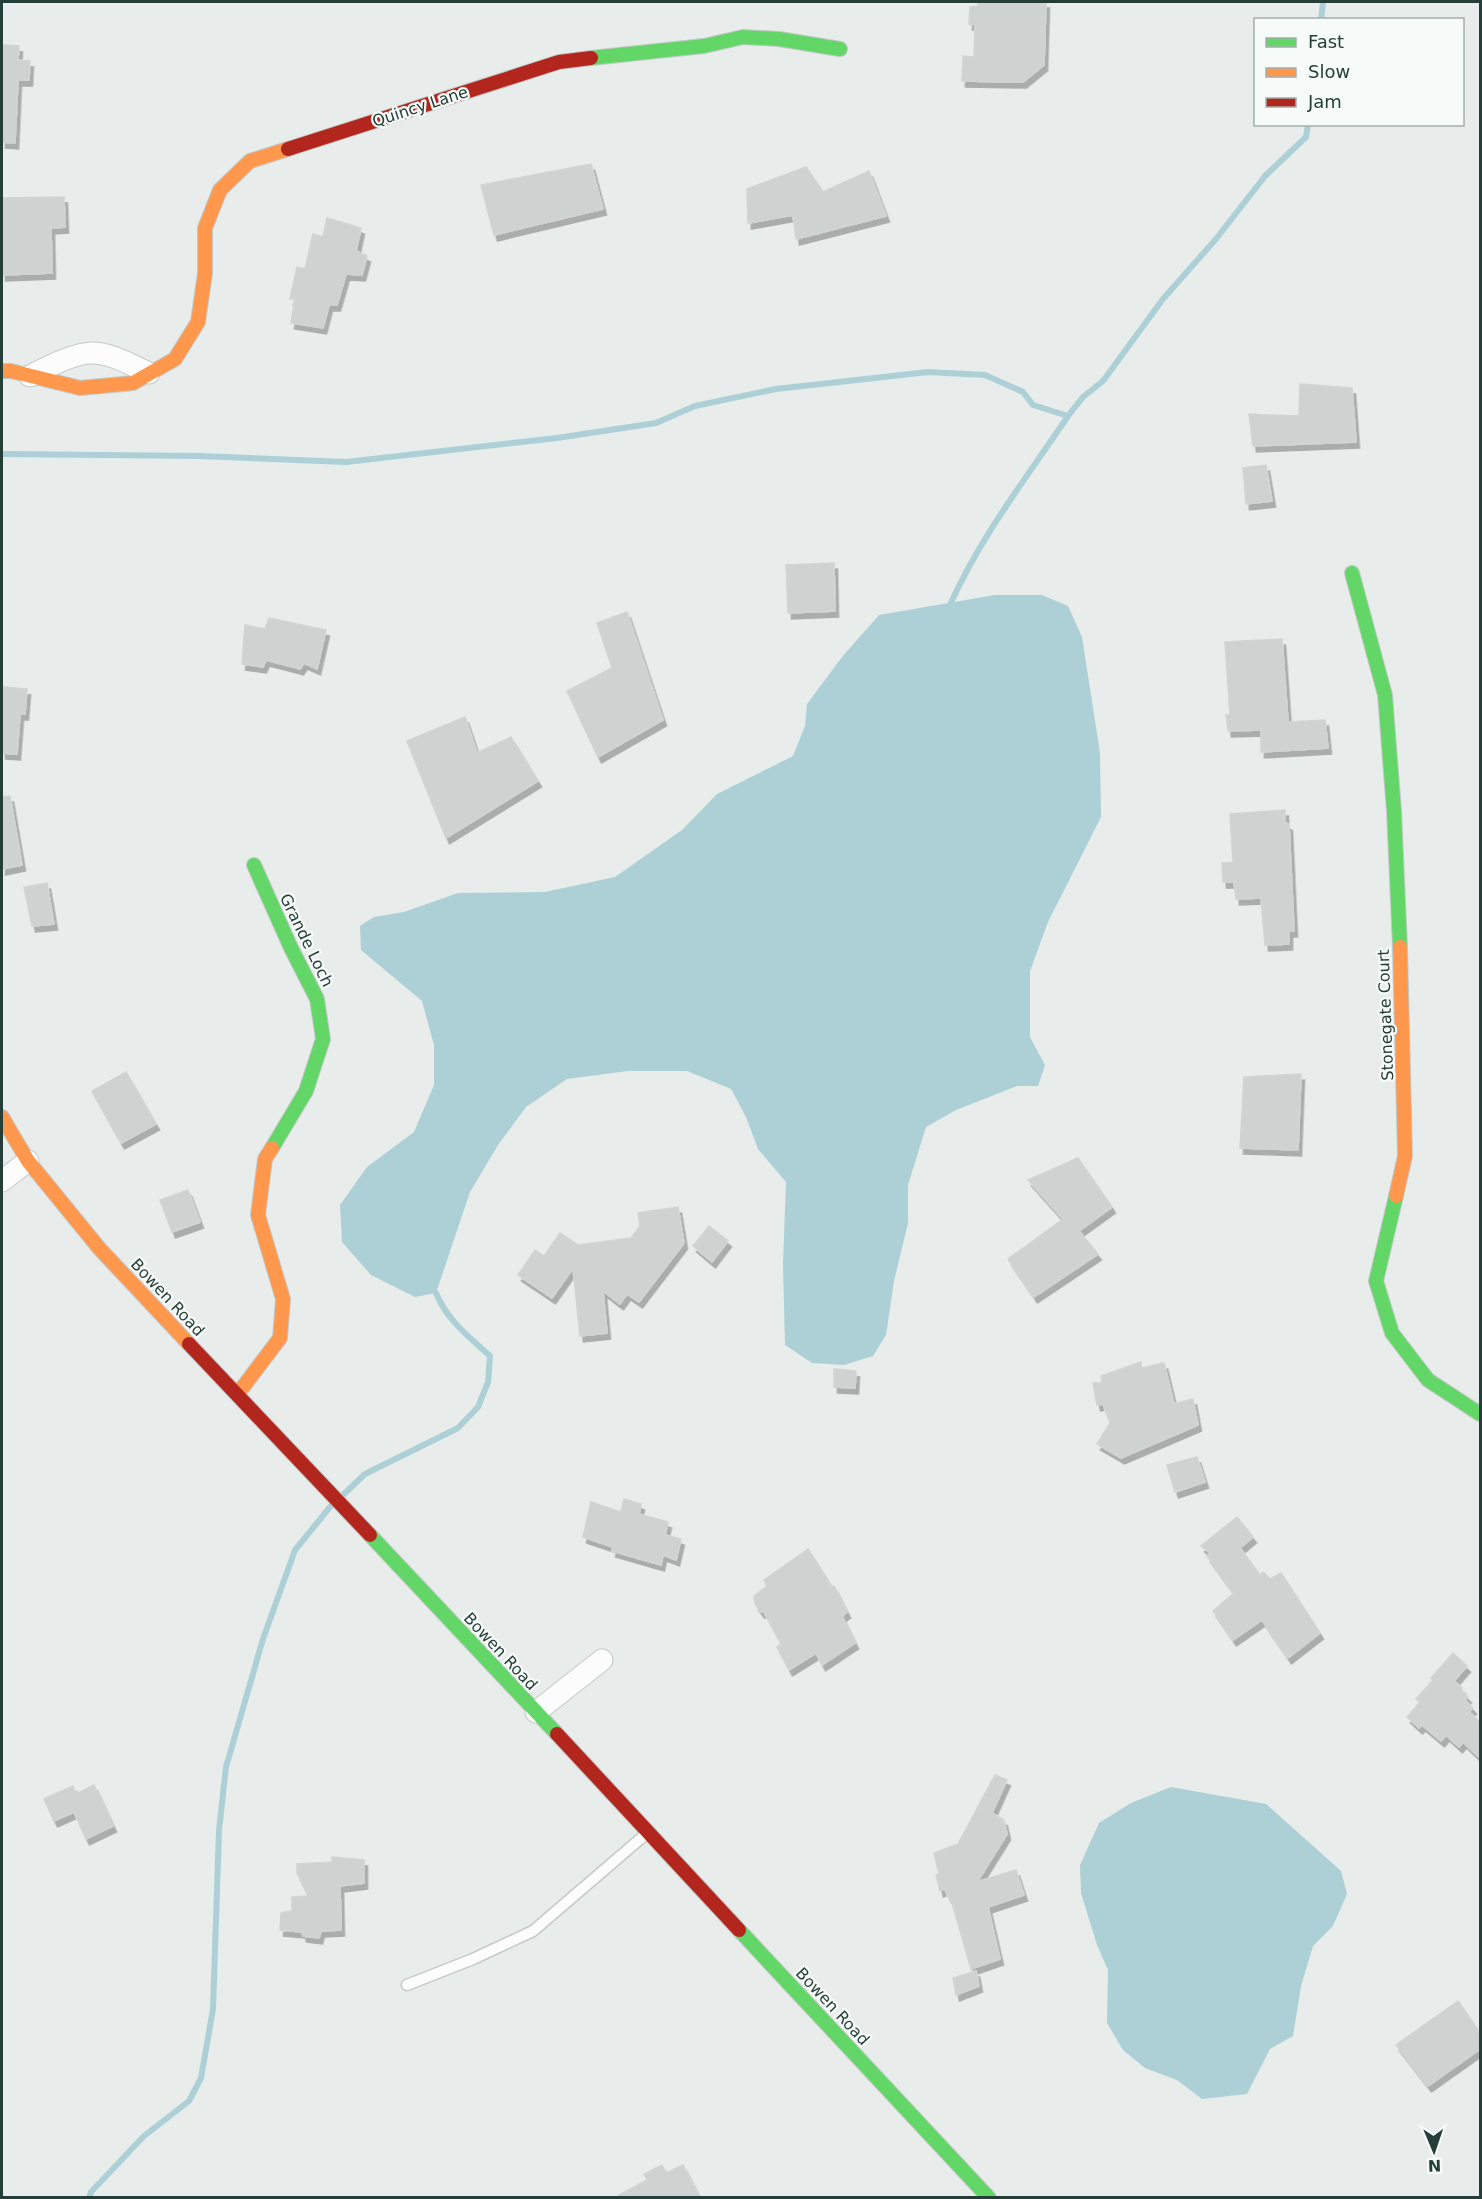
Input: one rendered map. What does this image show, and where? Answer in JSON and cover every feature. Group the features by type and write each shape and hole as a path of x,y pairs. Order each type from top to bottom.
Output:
{"street":[{"name":"Quincy Lane","path":"2,371 80,388 133,383 175,359 198,322 205,273 205,228 220,190 250,160 559,62 712,46 742,37 840,49"},
{"path":"30,376 53,364 91,353 118,358 149,374"},
{"name":"Stonegate Court","path":"1352,573 1385,695 1394,811 1403,1026 1405,1156 1376,1281 1392,1333 1428,1380 1480,1414"},
{"name":"Grande Loch","path":"236,1393 280,1338 283,1299 258,1215 265,1159 306,1091 323,1039 317,999 291,948 254,865"},
{"name":"Bowen Road","path":"2,1118 28,1161 99,1248 537,1712 989,2198"},
{"path":"2,1181 28,1161"},
{"path":"537,1712 602,1660"}],"lane":[{"path":"407,1985 473,1959 533,1931 648,1832"}],"water":[{"path":"995,595 1042,595 1068,606 1082,637 1100,753 1101,817 1048,922 1030,971 1030,1037 1045,1065 1038,1086 1017,1086 956,1110 926,1127 908,1185 908,1223 894,1281 886,1335 873,1356 844,1365 812,1363 785,1345 783,1264 786,1182 758,1149 746,1117 731,1089 687,1071 628,1071 567,1079 526,1107 498,1145 470,1192 436,1293 415,1297 371,1275 342,1242 340,1205 367,1167 414,1132 434,1085 434,1045 422,1001 361,950 360,926 374,917 404,912 458,893 545,892 615,877 682,830 717,794 793,756 805,726 807,704 842,657 879,615"},
{"path":"1171,1787 1266,1804 1341,1871 1347,1894 1333,1926 1313,1946 1301,1986 1293,2036 1270,2049 1247,2094 1202,2099 1177,2080 1145,2068 1123,2050 1107,2023 1108,1970 1097,1945 1081,1893 1080,1865 1099,1823 1131,1803"}],"building":[{"path":"978,2 1046,2 1044,65 1023,82 962,81 963,56 974,57 975,24 969,24 970,7 978,6"},
{"path":"2,45 19,46 18,60 30,61 29,80 18,80 15,143 2,142"},
{"path":"591,164 603,209 494,235 481,185"},
{"path":"806,167 823,192 869,171 886,216 796,239 793,215 748,223 747,189"},
{"path":"64,197 65,227 51,228 52,273 2,275 2,198"},
{"path":"327,218 361,228 356,251 367,256 362,275 346,274 337,305 329,305 323,328 291,323 295,298 290,299 297,267 305,269 313,234 323,237"},
{"path":"1300,384 1352,388 1356,442 1253,446 1249,414 1299,416"},
{"path":"1266,465 1272,501 1246,504 1243,468"},
{"path":"834,563 835,611 788,613 786,565"},
{"path":"627,612 663,720 598,757 567,691 612,668 597,623"},
{"path":"269,618 326,630 317,669 304,663 300,669 266,660 263,667 242,664 245,625 265,629"},
{"path":"1282,639 1288,722 1325,720 1328,748 1261,752 1261,730 1228,731 1226,715 1230,715 1225,642"},
{"path":"2,687 27,689 25,714 20,714 17,754 2,753"},
{"path":"465,717 477,753 511,737 538,781 446,838 407,741"},
{"path":"10,796 22,865 2,869 2,797"},
{"path":"1285,810 1285,822 1289,825 1294,931 1289,931 1289,944 1265,945 1261,898 1236,899 1234,882 1223,882 1222,863 1233,862 1230,814"},
{"path":"47,883 54,924 32,926 24,887"},
{"path":"126,1072 156,1124 121,1143 92,1091"},
{"path":"1301,1074 1298,1150 1240,1148 1244,1077"},
{"path":"1078,1158 1112,1207 1079,1231 1098,1254 1034,1297 1008,1259 1063,1219 1028,1180"},
{"path":"188,1190 200,1222 172,1232 160,1200"},
{"path":"678,1207 684,1243 639,1302 627,1294 620,1304 603,1291 607,1333 580,1336 573,1268 552,1298 518,1275 535,1250 544,1256 560,1233 578,1245 631,1238 640,1226 638,1213"},
{"path":"709,1226 728,1241 712,1262 693,1246"},
{"path":"1141,1362 1141,1368 1164,1363 1174,1404 1193,1399 1198,1425 1121,1458 1097,1444 1110,1423 1103,1404 1097,1405 1093,1383 1102,1383 1101,1376"},
{"path":"834,1369 856,1371 855,1388 834,1387"},
{"path":"1197,1457 1205,1482 1175,1492 1167,1465"},
{"path":"624,1499 641,1504 639,1514 668,1522 665,1535 681,1539 676,1560 663,1555 661,1565 612,1551 613,1547 583,1537 591,1502 621,1512"},
{"path":"1237,1517 1253,1537 1240,1548 1260,1575 1263,1572 1270,1579 1281,1573 1320,1633 1288,1658 1262,1620 1233,1640 1213,1611 1234,1593 1207,1556 1210,1553 1201,1546"},
{"path":"808,1549 832,1587 834,1586 847,1612 842,1616 855,1643 822,1665 816,1653 789,1670 777,1647 781,1644 764,1612 761,1612 755,1604 754,1596 767,1586 764,1580"},
{"path":"1453,1653 1467,1666 1454,1681 1468,1697 1465,1700 1473,1708 1469,1712 1480,1722 1480,1758 1463,1742 1459,1747 1446,1735 1441,1741 1422,1725 1419,1728 1407,1717 1420,1702 1416,1699 1433,1680 1431,1678"},
{"path":"995,1775 1007,1780 992,1813 1004,1820 1007,1834 977,1882 1016,1870 1024,1895 988,1907 1000,1959 971,1969 950,1896 948,1897 945,1889 940,1891 934,1853 958,1844"},
{"path":"94,1785 113,1826 86,1839 74,1812 54,1821 44,1799 73,1786 76,1794"},
{"path":"332,1857 364,1860 364,1883 340,1886 341,1930 321,1931 319,1938 303,1936 302,1932 280,1930 281,1913 292,1911 292,1897 308,1896 297,1873 297,1864 332,1862"},
{"path":"976,1971 979,1986 956,1995 953,1978"},
{"path":"1458,2001 1480,2033 1480,2049 1428,2086 1396,2045"},
{"path":"662,2165 666,2173 683,2165 700,2198 614,2198 647,2180 644,2174"}],"waterway":[{"path":"1321,18 1323,2"},
{"path":"951,603 990,530 1068,416 1083,397 1103,381 1163,299 1216,239 1265,176 1306,137 1308,126"},
{"path":"2,454 199,456 346,462 557,438 656,423 695,406 776,389 928,372 985,375 1023,392 1033,405 1068,416"},
{"path":"342,1496 365,1474 458,1428 478,1407 488,1382 490,1356 452,1320 436,1293"},
{"path":"89,2198 91,2192 144,2136 189,2101 201,2078 213,2009 219,1830 226,1767 263,1639 295,1550 330,1507"}],"traffic: fast":[{"path":"591,58 704,46 743,37 779,39 840,49"},
{"path":"1352,573 1385,695 1394,811 1400,947"},
{"path":"254,865 291,948 317,999 323,1039 306,1091 272,1148"},
{"path":"1396,1196 1376,1281 1392,1333 1428,1380 1480,1414"},
{"path":"370,1535 557,1734"},
{"path":"739,1930 989,2198"}],"traffic: slow":[{"path":"2,371 11,371 80,388 133,383 175,359 198,322 205,273 205,228 220,190 250,161 288,149"},
{"path":"1396,1196 1405,1156 1400,947"},
{"path":"2,1117 28,1161 99,1248 189,1344"},
{"path":"236,1393 280,1338 283,1299 258,1215 265,1159 272,1148"}],"traffic: jam":[{"path":"288,149 559,62 591,58"},
{"path":"189,1344 370,1535"},
{"path":"557,1734 739,1930"}]}
